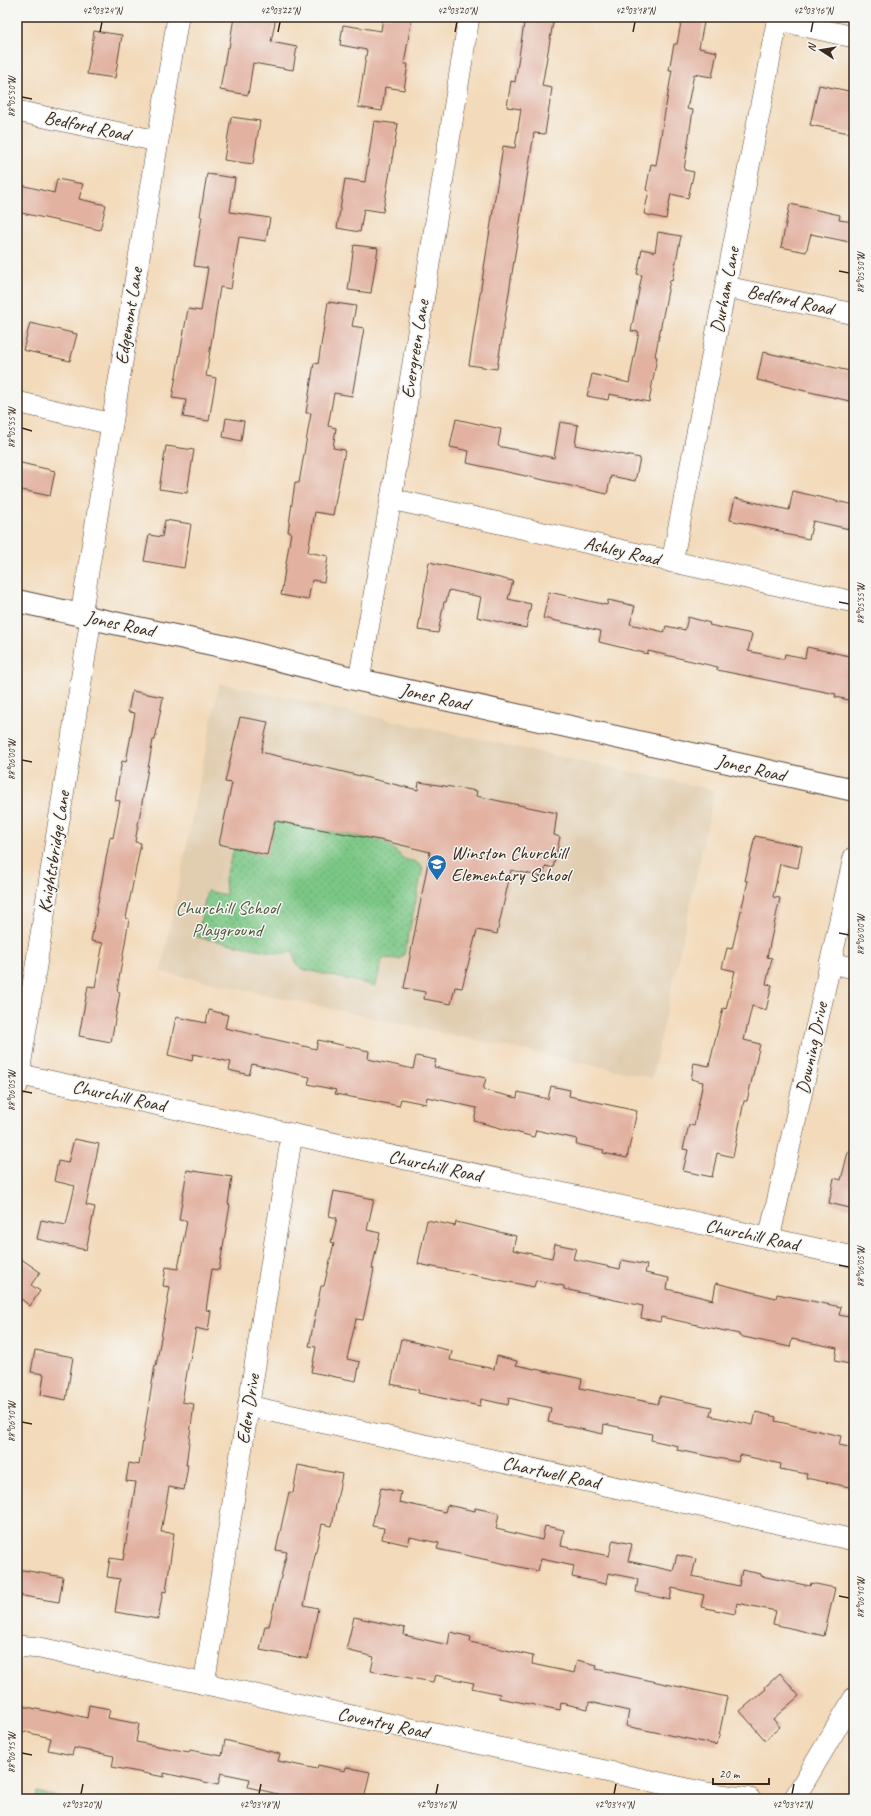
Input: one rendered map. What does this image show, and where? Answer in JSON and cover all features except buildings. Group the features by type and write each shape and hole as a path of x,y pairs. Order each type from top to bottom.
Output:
{"street":[{"name":"Edgemont Lane","path":"86,616 112,424 178,17"},
{"name":"Evergreen Lane","path":"358,680 391,499 469,17"},
{"path":"777,18 854,37"},
{"name":"Durham Lane","path":"672,562 777,18"},
{"name":"Bedford Road","path":"17,111 157,141"},
{"name":"Bedford Road","path":"726,287 854,314"},
{"path":"17,402 112,424"},
{"name":"Ashley Road","path":"391,499 854,602"},
{"name":"Jones Road","path":"17,601 240,650 358,680 854,790"},
{"name":"Knightsbridge Lane","path":"18,1078 86,616"},
{"name":"Downing Drive","path":"769,1239 854,857"},
{"path":"830,963 854,968"},
{"name":"Churchill Road","path":"18,1078 292,1134 854,1257"},
{"name":"Eden Drive","path":"204,1684 292,1134"},
{"name":"Chartwell Road","path":"248,1406 854,1540"},
{"name":"Coventry Road","path":"17,1646 40,1648 706,1794 750,1799"},
{"path":"794,1799 854,1698"}],"shaded area":[{"name":"Winston Churchill Elementary School","path":"219,683 715,790 652,1078 161,972"}],"green space":[{"name":"Churchill School Playground","path":"275,821 385,841 404,859 416,862 423,868 404,955 400,959 382,958 376,986 301,969 297,965 292,950 290,953 276,953 197,937 207,891 226,895 225,879 234,849 267,855"},
{"path":"37,1792 67,1799 36,1799"}],"place":[{"name":"Winston Churchill Elementary School","path":"437,881"}]}
